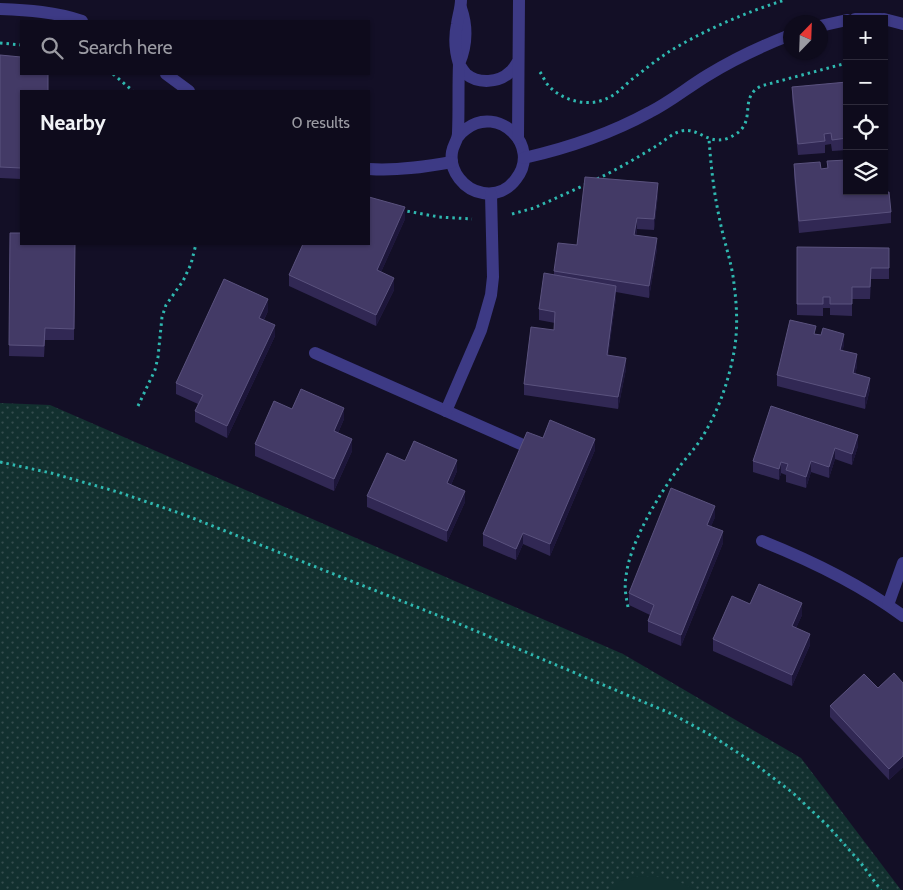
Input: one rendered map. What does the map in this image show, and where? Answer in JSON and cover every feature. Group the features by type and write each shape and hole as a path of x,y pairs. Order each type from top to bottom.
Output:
{"street":[{"path":"518,138 517,63 519,0"},
{"path":"461,4 455,36 456,55 459,64 466,74 477,80 488,81 506,75 517,63"},
{"path":"0,9 48,13 79,20"},
{"path":"888,20 903,24"},
{"path":"828,24 843,21"},
{"path":"524,158 589,140 621,127 680,95 706,76 734,60 783,38"},
{"path":"458,137 459,64"},
{"path":"167,75 188,90"},
{"path":"488,121 500,123 510,129 518,138 524,158 518,178 510,186 491,194 480,193 470,189 461,182 455,173 452,153 458,137 466,128 488,121"},
{"path":"370,169 408,169 452,162"},
{"path":"446,412 481,330 491,295 493,277 491,194"},
{"path":"315,353 523,445"},
{"path":"762,541 806,559 848,580 903,616"},
{"path":"888,605 903,563"}],"path":[{"path":"538,70 548,85 562,97 580,103 599,102 616,95 647,67 687,41 742,16 785,0"},
{"path":"0,43 20,45"},
{"path":"395,209 439,217 491,220 534,208 613,172 680,131 694,131 710,139 730,138 745,124 749,98 756,89 761,86 843,64"},
{"path":"113,75 133,90"},
{"path":"628,607 625,579 629,560 655,504 677,469 698,443 715,414 727,383 735,350 737,317 734,283 714,196 710,139"},
{"path":"138,406 155,370 162,317 166,305 183,282 191,264 196,245"},
{"path":"0,462 118,492 185,515 457,623 672,714 722,742 793,793 828,826 860,862 881,890"}],"green space":[{"path":"0,403 50,405 623,654 801,758 901,890 0,890"},
{"path":"639,876 678,881 695,890 613,890 620,881"}],"building":[{"path":"0,55 20,57 20,75 48,75 48,90 20,90 20,168 0,167"},
{"path":"843,82 843,139 832,140 831,133 824,134 825,141 798,144 792,87"},
{"path":"843,160 843,195 888,195 889,192 891,212 799,221 794,164 820,162 821,169 828,168 827,161"},
{"path":"585,177 658,183 654,219 637,218 634,235 657,238 649,286 554,271 558,243 577,245"},
{"path":"370,197 405,207 377,270 394,278 376,315 289,275 303,245 370,245"},
{"path":"10,233 20,233 20,245 75,245 74,329 45,328 44,346 9,345"},
{"path":"797,247 889,248 889,268 871,268 870,287 852,287 852,304 830,304 830,297 823,297 823,304 797,304"},
{"path":"544,273 616,286 607,355 626,358 618,397 524,384 531,327 554,330 555,312 539,309"},
{"path":"224,279 268,299 259,318 275,325 227,426 195,411 203,395 176,383"},
{"path":"790,320 816,326 814,334 821,335 823,328 844,334 840,350 857,354 853,373 870,378 865,397 777,375"},
{"path":"301,389 344,408 334,431 352,439 334,479 255,444 274,401 292,409"},
{"path":"771,406 858,435 852,454 835,448 829,467 811,461 806,477 786,470 788,464 781,462 779,469 753,461"},
{"path":"550,420 595,439 550,544 523,533 516,549 483,534 527,432 543,438"},
{"path":"414,441 457,460 447,483 465,491 447,531 367,496 387,453 405,461"},
{"path":"671,488 715,506 707,525 723,531 681,635 648,621 654,605 629,593"},
{"path":"759,584 802,603 792,626 810,634 792,675 713,639 732,596 750,604"},
{"path":"894,673 903,683 903,756 889,769 830,706 864,674 878,688"}]}
